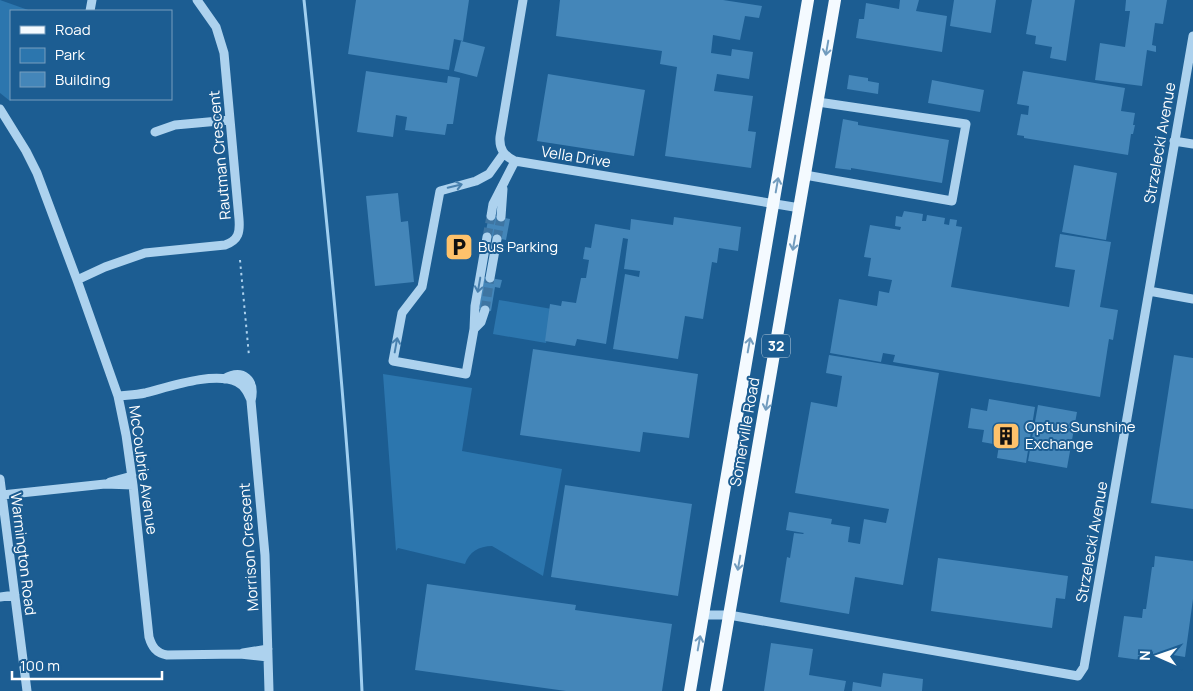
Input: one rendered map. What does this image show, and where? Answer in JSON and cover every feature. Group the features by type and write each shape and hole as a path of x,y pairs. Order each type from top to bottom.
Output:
{"main road":[{"name":"Somerville Road","path":"690,691 808,0"},
{"name":"Somerville Road","path":"716,691 835,0"}],"street":[{"name":"Rautman Crescent","path":"76,277 145,253 225,245 233,242 240,228 224,53 216,27 198,0"},
{"path":"487,237 466,374 394,360 402,313 422,287 440,191 476,181 489,174 504,153 500,145 500,137 523,0"},
{"name":"Strzelecki Avenue","path":"703,615 729,614 1078,676 1084,667 1193,36"},
{"path":"805,175 952,201 966,124 818,102"},
{"name":"McCoubrie Avenue","path":"0,109 37,173 118,396 133,480 149,637 152,645 161,654 167,655 268,653"},
{"path":"155,132 175,125 230,120"},
{"path":"1174,141 1193,144"},
{"name":"Vella Drive","path":"504,153 515,161 800,208"},
{"path":"491,216 493,204 515,161"},
{"path":"501,217 504,183"},
{"path":"490,278 497,239"},
{"path":"1149,291 1193,299"},
{"path":"474,329 481,322 484,310"},
{"name":"Morrison Crescent","path":"118,396 145,393 186,381 224,379 239,375 248,379 252,384 253,393 251,401 265,555 269,691"},
{"name":"Morrison Crescent","path":"120,406 145,393"},
{"name":"Warmington Road","path":"0,479 26,691"},
{"path":"2,495 133,480"},
{"path":"0,597 14,595"}],"path":[{"path":"240,260 249,356"}],"green space":[{"path":"0,0 28,10 10,10 11,100 10,101 0,93"},
{"path":"499,300 552,309 546,343 493,334"},
{"path":"383,374 472,388 462,451 562,469 543,576 492,546 475,550 465,564 398,548 396,551"}],"building":[{"path":"356,0 469,0 463,41 454,39 449,70 348,54"},
{"path":"560,0 723,0 762,6 759,18 745,16 740,40 713,35 711,53 731,56 732,49 753,52 749,79 717,74 714,91 753,96 748,131 756,132 751,168 665,156 677,67 660,64 662,51 556,36"},
{"path":"900,0 919,0 916,11 947,16 942,52 856,38 859,19 864,19 866,3 899,9"},
{"path":"954,0 996,0 991,33 950,26"},
{"path":"1032,0 1075,0 1066,61 1050,58 1052,47 1035,44 1036,36 1026,34"},
{"path":"1126,0 1167,0 1163,24 1155,23 1152,45 1156,46 1156,52 1147,50 1142,86 1095,80 1100,43 1125,47 1130,11 1125,11"},
{"path":"461,41 485,47 477,77 454,71"},
{"path":"366,71 447,83 448,76 460,78 453,124 447,124 445,135 405,130 407,117 396,115 393,137 357,132"},
{"path":"1023,71 1125,88 1121,111 1135,113 1133,125 1135,125 1133,134 1131,134 1128,155 1024,138 1024,136 1017,135 1021,114 1028,115 1029,106 1017,104"},
{"path":"548,74 645,90 634,156 537,141"},
{"path":"849,75 868,78 868,81 879,83 878,94 847,89"},
{"path":"932,80 984,90 980,112 928,103"},
{"path":"843,119 858,122 858,125 949,140 942,183 851,168 851,170 835,168"},
{"path":"1074,165 1117,173 1106,240 1062,232"},
{"path":"398,193 401,222 408,221 414,282 375,286 366,196"},
{"path":"904,211 923,214 922,221 926,221 927,215 945,218 944,224 949,225 950,219 957,220 956,226 962,227 951,287 1069,307 1075,270 1055,267 1060,234 1111,242 1100,307 1118,310 1113,340 1109,339 1100,397 893,362 895,355 883,353 881,362 830,353 839,299 877,306 879,291 889,293 892,280 868,276 871,258 864,257 870,225 900,230 901,227 895,226 896,216 902,217"},
{"path":"489,215 510,219 506,240 485,236"},
{"path":"674,217 741,227 738,251 719,248 717,263 712,262 703,319 685,316 678,359 613,349 625,274 639,277 640,271 624,269 628,239 623,238 606,344 577,339 575,346 545,341 550,304 561,306 562,301 576,303 581,278 586,278 589,260 583,259 585,247 591,248 595,224 630,230 631,219 673,225"},
{"path":"484,277 502,280 500,288 495,287 491,311 479,309"},
{"path":"533,349 698,374 689,438 643,432 640,452 520,435"},
{"path":"829,355 939,373 903,585 855,577 849,614 780,602 787,557 790,558 794,533 804,533 786,530 789,512 832,519 831,524 850,527 848,542 860,544 864,519 886,523 889,509 795,493 811,402 837,407 842,376 826,373"},
{"path":"1174,355 1193,358 1193,509 1151,503"},
{"name":"Optus Sunshine Exchange","path":"989,399 1035,407 1026,463 997,458 999,445 982,442 984,430 968,428 971,408 987,411"},
{"path":"1038,405 1077,412 1067,468 1028,461"},
{"path":"565,485 692,504 678,596 551,577"},
{"path":"1155,556 1193,561 1193,599 1185,657 1173,655 1172,658 1153,655 1153,652 1141,650 1140,660 1118,657 1124,616 1142,618 1143,609 1146,609"},
{"path":"938,558 1068,576 1065,599 1056,598 1052,628 931,611"},
{"path":"427,584 576,605 575,610 672,624 662,691 566,691 415,670"},
{"path":"771,643 813,649 809,675 846,681 844,691 764,691"},
{"path":"883,673 923,679 922,691 852,691 853,682 881,687"}],"waterway":[{"path":"304,0 346,431 362,691"}],"tunnel":[{"path":"487,237 491,216"},
{"path":"497,239 501,217"},
{"path":"485,310 490,278"}],"place":[{"name":"Bus Parking","path":"459,247"},
{"name":"Optus Sunshine Exchange","path":"1006,436"}]}
